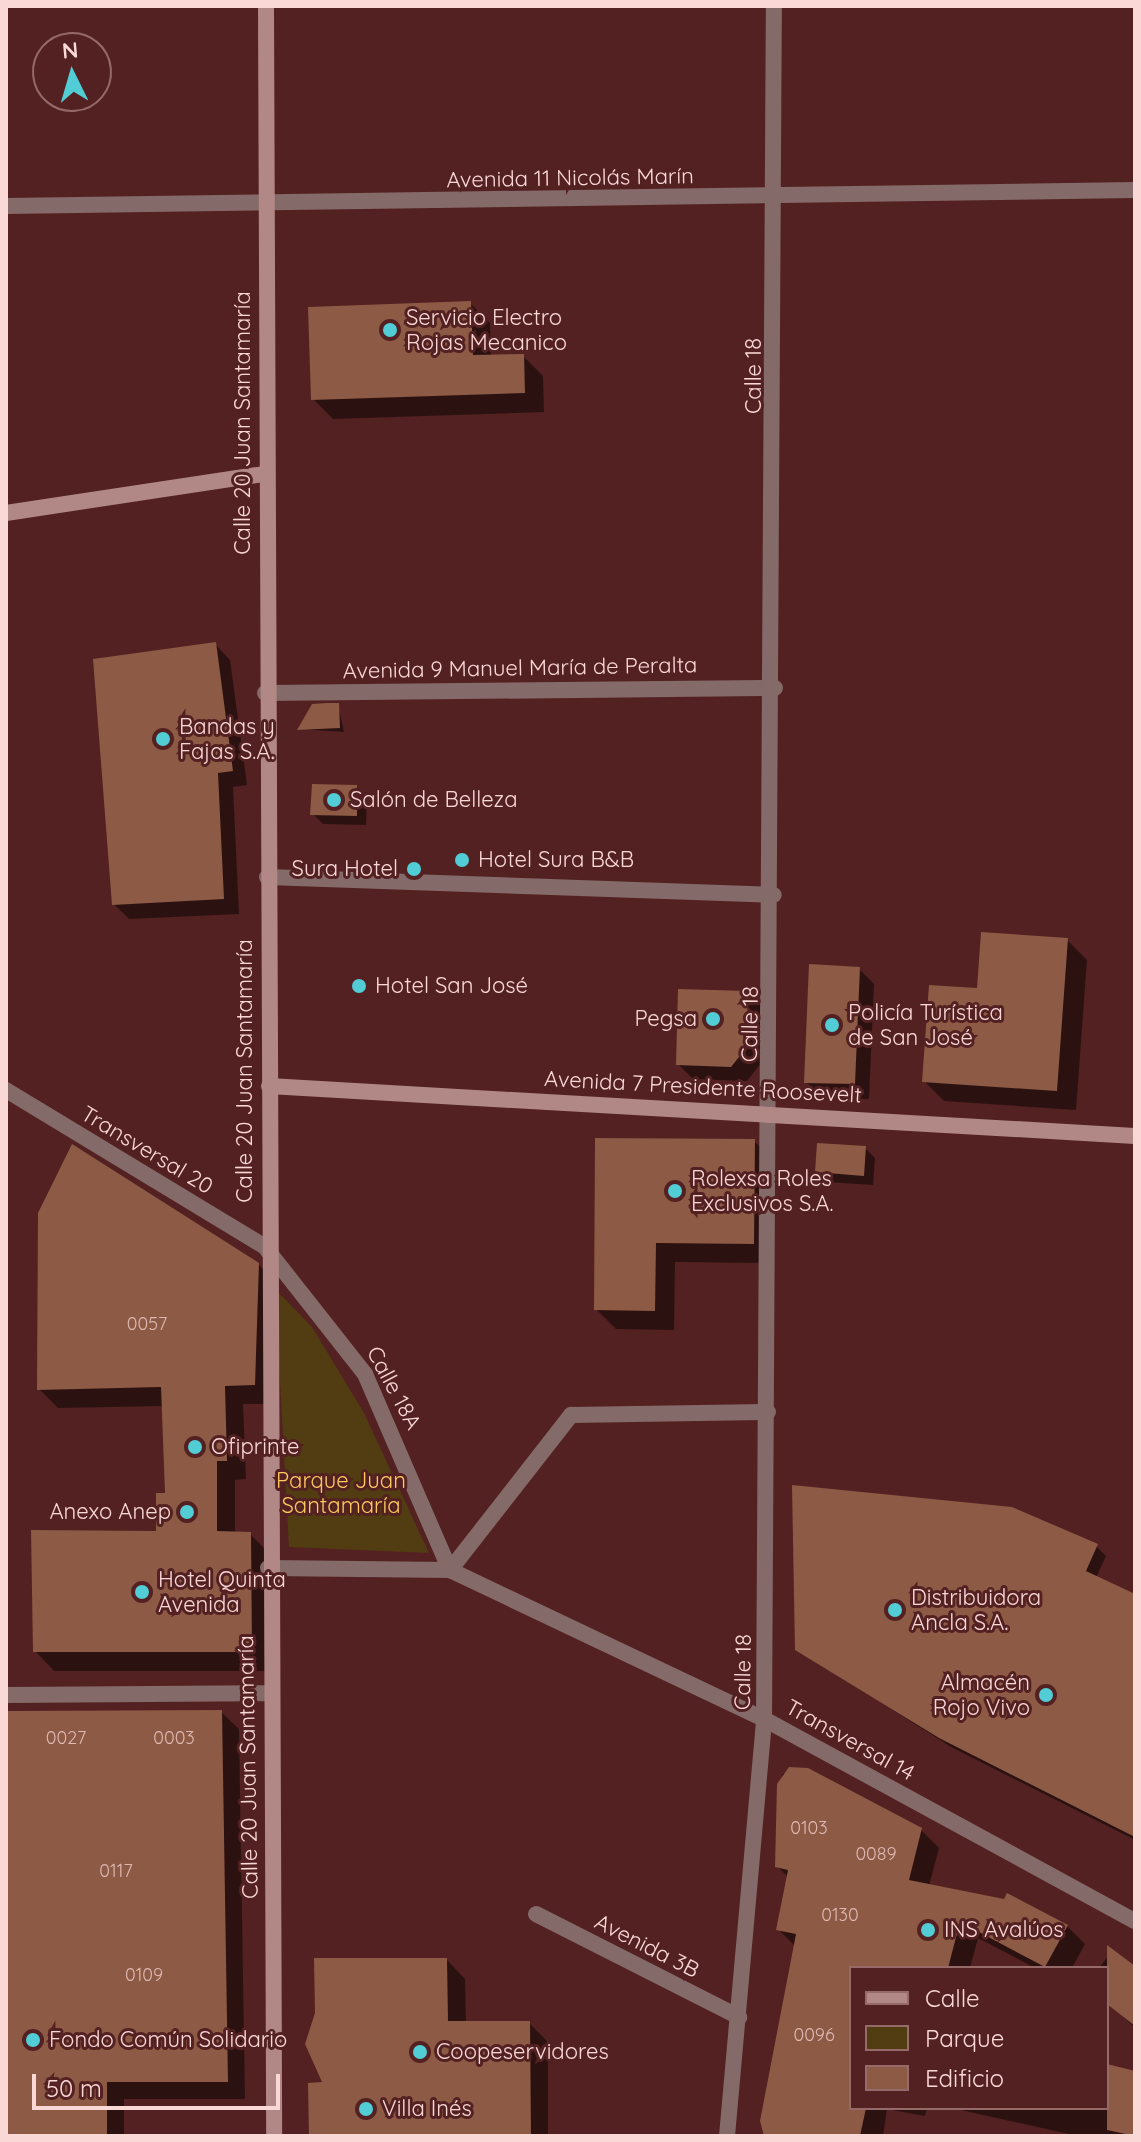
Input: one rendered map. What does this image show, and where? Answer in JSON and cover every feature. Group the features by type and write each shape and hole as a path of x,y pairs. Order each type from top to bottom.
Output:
{"street":[{"name":"Calle 20 Juan Santamaría","path":"266,6 263,474 269,1086 265,1247 274,2136"},
{"name":"Calle 18","path":"727,2136 764,1719 774,895 777,196 774,6"},
{"name":"Avenida 11 Nicolás Marín","path":"6,206 267,205 1135,190"},
{"path":"6,513 263,474"},
{"name":"Avenida 9 Manuel María de Peralta","path":"265,693 775,688"},
{"path":"267,877 774,895"},
{"name":"Avenida 7 Presidente Roosevelt","path":"269,1086 771,1112 1135,1136"},
{"name":"Transversal 20","path":"6,1090 265,1247"},
{"name":"Calle 18A","path":"265,1247 365,1374 450,1570"},
{"path":"268,1568 450,1570 571,1415 768,1412"},
{"name":"Transversal 14","path":"450,1570 764,1719 1135,1921"},
{"path":"6,1695 269,1693"},
{"name":"Avenida 3B","path":"536,1914 739,2017"}],"green space":[{"name":"Parque Juan Santamaría","path":"275,1289 312,1327 364,1413 429,1553 289,1547"}],"building":[{"name":"Servicio Electro Rojas Mecanico","path":"471,301 473,355 524,354 525,393 311,400 308,307"},
{"path":"216,642 233,771 218,773 224,899 112,905 93,659"},
{"path":"339,703 340,728 297,730 312,704"},
{"name":"Salón de Belleza","path":"312,784 357,785 357,816 310,815"},
{"path":"981,932 1068,938 1057,1091 922,1082 929,985 977,988"},
{"name":"Policía Turística de San José","path":"809,964 860,967 855,1084 804,1083"},
{"name":"Pegsa","path":"678,989 748,991 747,1047 731,1067 676,1065"},
{"name":"Rolexsa Roles Exclusivos S.A.","path":"595,1138 755,1139 754,1244 656,1243 655,1311 594,1310"},
{"path":"817,1143 866,1146 864,1176 815,1172"},
{"path":"72,1144 259,1263 255,1385 225,1386 227,1461 217,1461 217,1531 251,1532 252,1652 33,1652 31,1530 156,1531 156,1493 165,1493 161,1387 37,1390 38,1213"},
{"path":"792,1485 1012,1507 1098,1544 1086,1571 1135,1594 1135,1837 939,1738 795,1650"},
{"path":"222,1710 228,2082 107,2082 107,2136 6,2136 6,1711"},
{"path":"789,1767 808,1768 922,1828 909,1880 1004,1899 1007,1893 1068,1925 1046,1966 960,1922 949,1966 849,1966 849,2110 866,2110 860,2136 764,2136 760,2121 796,1934 776,1930 788,1870 775,1867 777,1784"},
{"path":"1107,1945 1135,1966 1135,2026 1109,2006"},
{"name":"Coopeservidores","path":"314,1958 447,1958 448,2021 530,2021 531,2136 309,2136 308,2083 322,2082 305,2044 315,2013"},
{"path":"1109,2064 1135,2071 1135,2136 1107,2130"}],"place":[{"name":"Servicio Electro Rojas Mecanico","path":"390,330"},
{"name":"Bandas y Fajas S.A.","path":"163,739"},
{"name":"Salón de Belleza","path":"334,800"},
{"name":"Hotel Sura B&B","path":"462,860"},
{"name":"Sura Hotel","path":"414,869"},
{"name":"Hotel San José","path":"359,986"},
{"name":"Pegsa","path":"713,1019"},
{"name":"Policía Turística de San José","path":"832,1025"},
{"name":"Rolexsa Roles Exclusivos S.A.","path":"675,1191"},
{"name":"Ofiprinte","path":"195,1447"},
{"name":"Anexo Anep","path":"187,1512"},
{"name":"Hotel Quinta Avenida","path":"142,1592"},
{"name":"Distribuidora Ancla S.A.","path":"895,1610"},
{"name":"Almacén Rojo Vivo","path":"1046,1695"},
{"name":"INS Avalúos","path":"928,1930"},
{"name":"Fondo Común Solidario","path":"33,2040"},
{"name":"Coopeservidores","path":"420,2052"},
{"name":"Villa Inés","path":"366,2109"}]}
